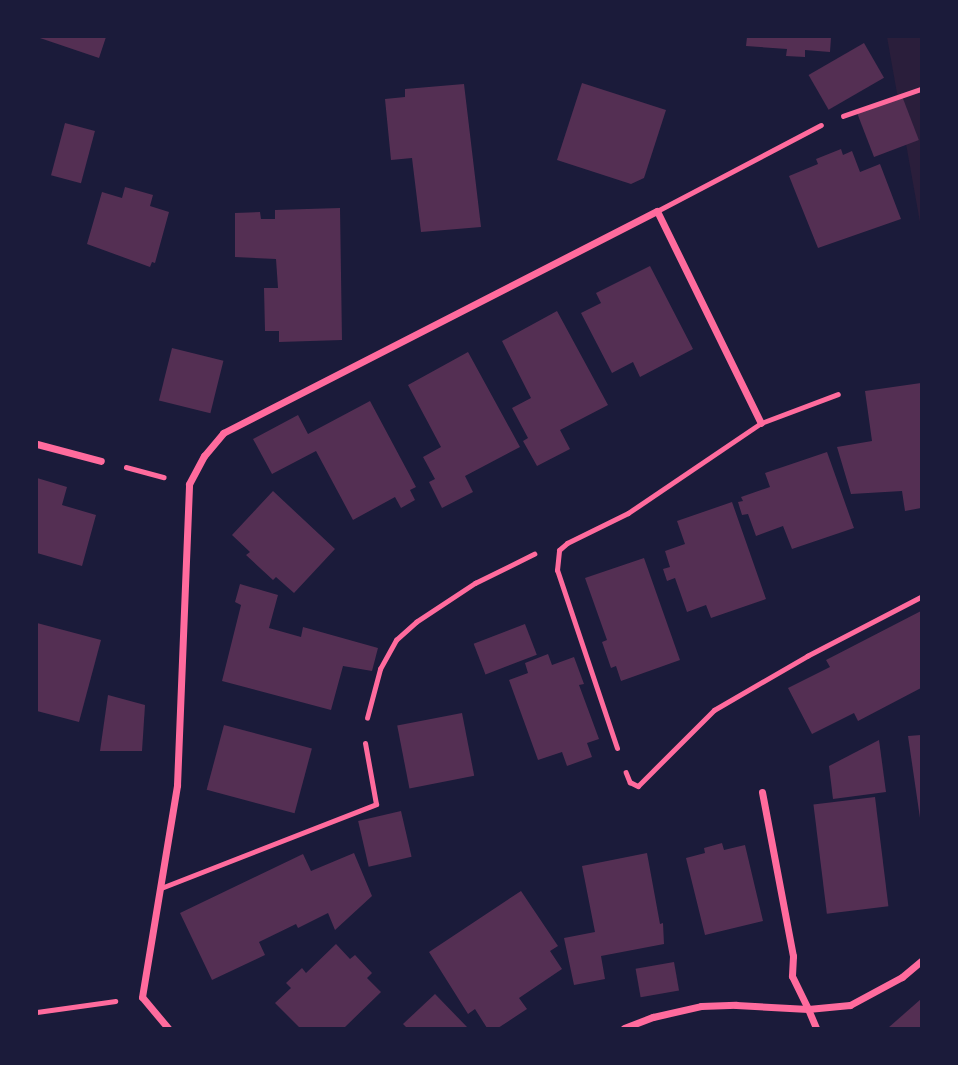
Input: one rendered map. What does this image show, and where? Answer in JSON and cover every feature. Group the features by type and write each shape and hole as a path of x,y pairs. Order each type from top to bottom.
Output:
{"street":[{"path":"168,1028 142,997 177,785 189,484 204,456 223,433 657,211 761,424"},
{"path":"37,444 101,461"},
{"path":"762,792 793,956 792,976 816,1028"},
{"path":"624,1028 653,1017 701,1006 808,1009 850,1005 902,977 921,961"}],"lane":[{"path":"657,211 821,125"},
{"path":"617,748 557,570 559,550 567,543 628,513 761,424 838,394"},
{"path":"161,888 376,804 365,743"}],"path":[{"path":"821,125 921,89"},
{"path":"101,461 189,484"},
{"path":"365,743 366,722 380,669 396,640 416,622 475,583 538,552 559,550"},
{"path":"638,786 714,710 807,656 921,597"},
{"path":"37,1012 142,997"}],"shaded area":[{"path":"887,37 921,37 921,228"}],"building":[{"path":"37,37 106,37 99,58"},
{"path":"747,37 831,37 830,52 805,50 805,57 786,56 787,49 746,46"},
{"path":"864,43 884,78 829,110 809,75"},
{"path":"582,83 666,110 644,178 631,184 557,160"},
{"path":"464,84 481,227 421,232 412,158 391,160 385,99 405,97 405,89"},
{"path":"902,96 919,140 874,157 857,113"},
{"path":"65,123 95,131 81,183 51,175"},
{"path":"841,149 843,155 852,151 860,172 880,164 901,219 818,248 789,176 818,164 816,159"},
{"path":"125,187 153,195 150,206 169,212 155,263 152,262 150,267 87,244 102,192 122,198"},
{"path":"340,208 342,340 279,342 279,331 265,331 264,288 278,288 276,259 235,257 235,213 260,212 261,219 275,219 275,210"},
{"path":"650,266 693,349 640,377 633,362 612,373 581,313 601,303 596,293"},
{"path":"557,311 608,405 560,430 570,449 537,466 523,441 528,438 512,408 531,398 502,341"},
{"path":"172,348 223,361 210,413 159,400"},
{"path":"468,352 520,447 465,476 473,492 442,508 429,482 435,479 423,457 441,447 408,385"},
{"path":"921,383 921,508 905,511 902,491 851,494 837,447 872,441 865,391"},
{"path":"370,401 416,487 410,490 415,500 401,508 395,497 353,520 316,451 272,474 253,439 298,415 308,434"},
{"path":"827,452 854,528 792,549 783,526 756,536 748,514 742,515 738,502 743,501 741,497 770,487 765,473"},
{"path":"37,478 67,487 62,505 96,515 82,566 37,553"},
{"path":"273,491 335,549 294,593 276,577 273,580 246,555 250,552 232,535"},
{"path":"732,502 766,599 711,618 706,605 687,612 675,578 667,581 663,569 670,567 665,551 685,544 677,521"},
{"path":"644,558 680,660 621,681 616,666 611,668 602,642 607,640 585,578"},
{"path":"240,584 278,595 269,628 301,637 303,627 378,648 372,671 343,666 331,710 222,681 241,605 235,602"},
{"path":"921,611 921,688 858,721 854,713 812,734 788,688 830,667 826,660"},
{"path":"37,623 101,640 79,722 37,711"},
{"path":"525,624 537,655 485,675 474,644"},
{"path":"548,654 552,665 574,657 584,684 579,685 599,739 587,743 592,757 567,766 562,752 538,760 509,680 528,673 525,663"},
{"path":"108,695 145,705 142,751 100,751"},
{"path":"462,713 474,776 409,788 397,726"},
{"path":"224,725 312,749 295,813 207,790"},
{"path":"921,735 921,818 920,818 908,736"},
{"path":"879,740 886,792 833,799 829,766"},
{"path":"875,797 888,906 827,914 813,805"},
{"path":"401,811 412,857 369,867 358,821"},
{"path":"722,843 724,850 745,845 763,921 705,935 686,858 705,853 704,848"},
{"path":"354,853 372,896 335,930 328,913 298,928 296,924 259,942 265,955 212,980 180,913 303,854 311,871"},
{"path":"647,853 660,924 663,923 664,944 601,956 605,979 574,985 564,938 595,932 582,866"},
{"path":"521,891 558,946 550,951 562,969 519,998 527,1009 498,1028 487,1028 475,1009 468,1014 429,952"},
{"path":"336,944 350,959 355,955 372,973 367,978 381,992 344,1028 300,1028 275,1003 291,988 286,983 302,968 306,973"},
{"path":"674,962 679,991 641,997 636,969"},
{"path":"435,994 468,1028 407,1028 403,1024"},
{"path":"921,999 921,1028 888,1028"}]}
